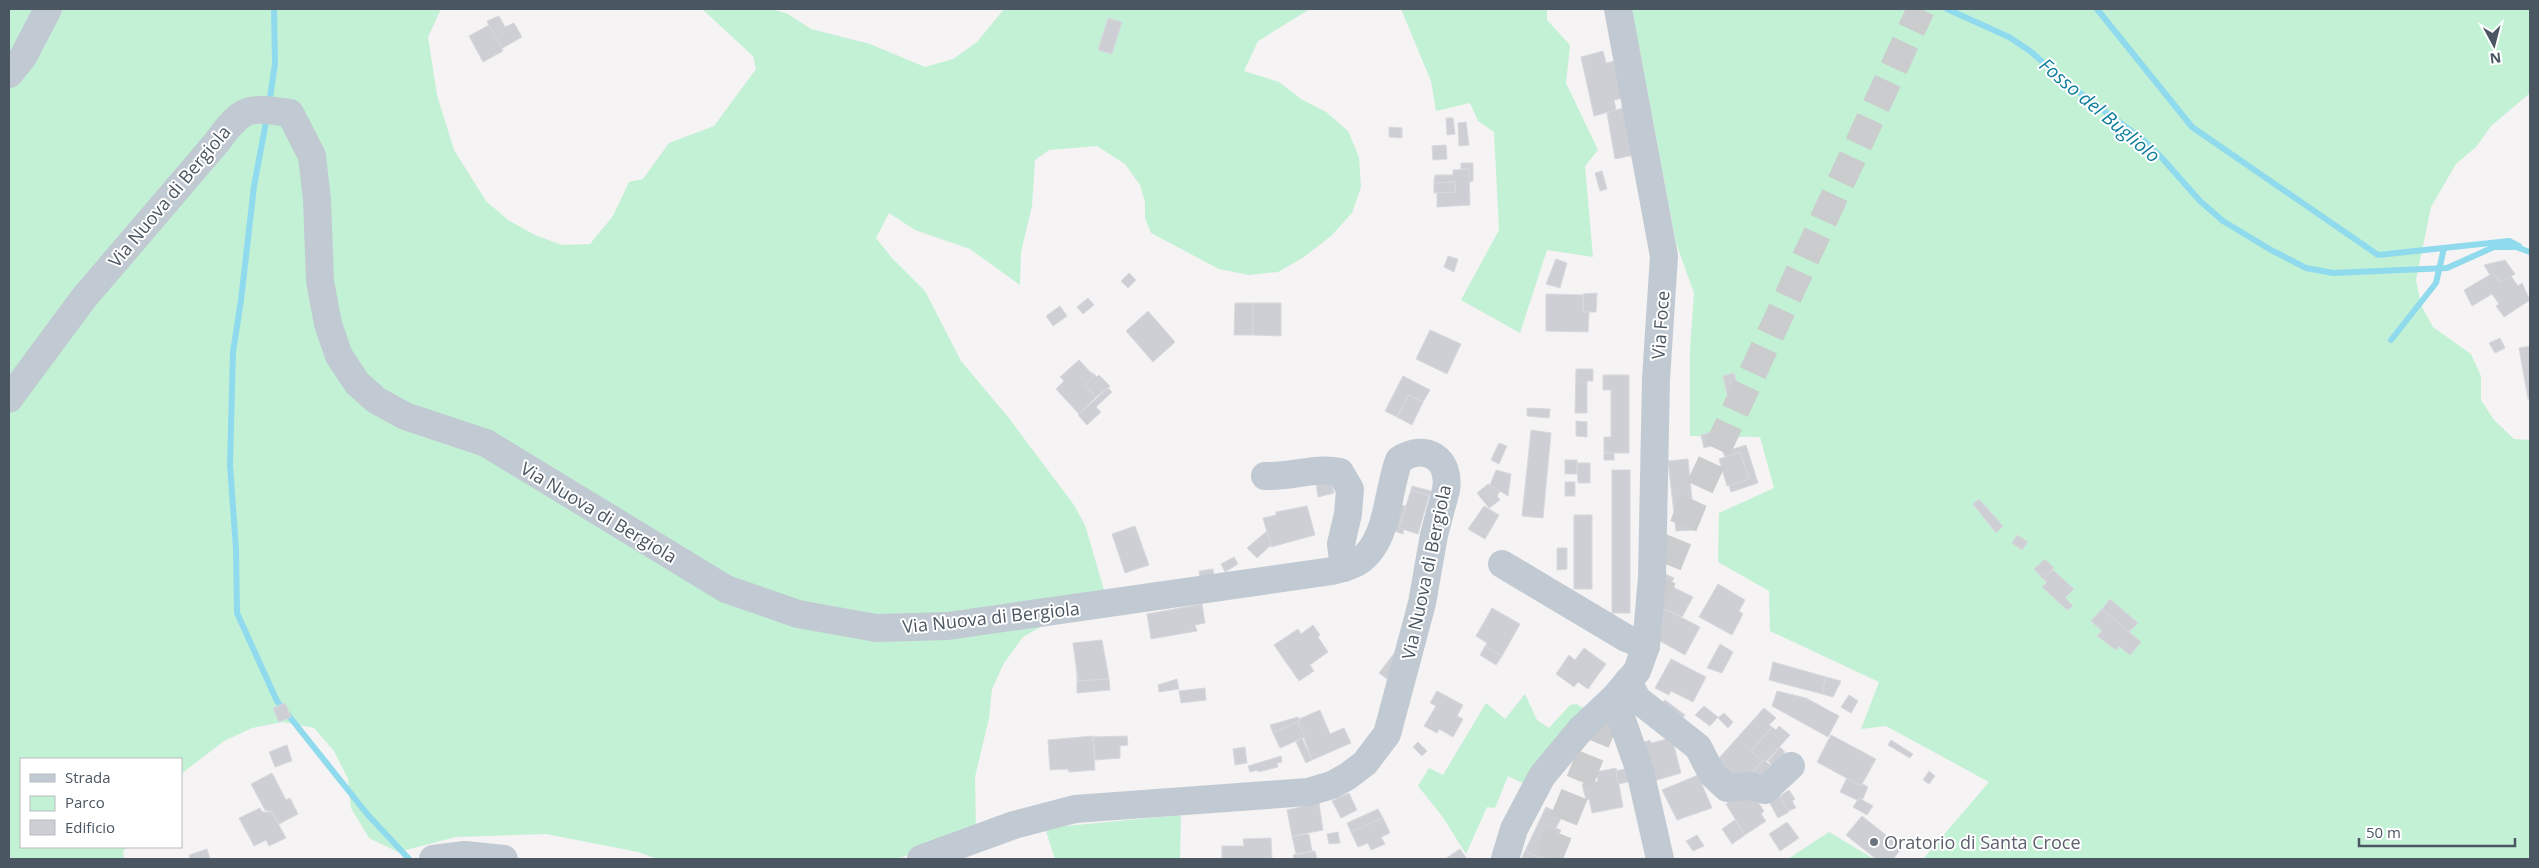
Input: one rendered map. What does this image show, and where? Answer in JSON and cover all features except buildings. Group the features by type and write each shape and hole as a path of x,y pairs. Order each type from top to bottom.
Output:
{"street":[{"path":"9,74 23,57 48,9"},
{"name":"Via Foce","path":"1505,859 1514,829 1542,776 1581,729 1637,671 1646,646 1652,577 1656,379 1664,256 1618,9"},
{"name":"Via Nuova di Bergiola","path":"9,399 83,299 217,142 234,118 256,108 290,113 312,156 317,200 320,281 328,324 339,356 357,384 376,400 405,416 486,443 726,590 798,614 885,628 948,626 1301,577 1344,568 1358,562 1375,542 1399,460 1416,452 1435,456 1446,471 1446,490 1401,683 1387,734 1364,763 1348,776 1332,785 1308,792 1075,809 1014,825 921,859"},
{"path":"1265,476 1328,470 1340,472 1350,489 1341,544 1344,568"},
{"path":"1502,564 1626,638 1646,646"},
{"path":"1621,689 1637,699 1698,747 1712,774 1727,788 1751,786 1765,790 1791,766"},
{"path":"1621,689 1660,859"},
{"path":"433,859 465,855 504,859"}],"green space":[{"path":"9,9 441,9 428,37 437,95 454,150 486,201 508,220 535,235 562,245 590,244 613,216 629,182 643,179 669,143 714,126 756,69 753,56 702,9 772,9 788,14 811,29 870,44 925,67 953,59 977,42 1004,9 1310,9 1258,41 1244,71 1279,82 1301,99 1326,112 1348,131 1359,157 1361,187 1352,213 1331,236 1304,257 1278,272 1249,275 1219,269 1151,233 1145,218 1145,202 1140,185 1125,164 1097,146 1049,150 1035,160 1032,206 1021,252 1020,285 970,249 915,230 889,213 876,238 892,258 925,291 961,361 1008,417 1074,505 1085,525 1104,590 1023,637 1004,663 992,689 989,718 975,777 976,834 896,859 657,859 638,852 546,834 456,837 398,852 369,838 351,808 348,779 334,751 314,728 283,722 252,728 224,741 182,773 182,758 20,758 20,848 125,848 123,852 124,859 9,859"},
{"path":"1401,9 1547,9 1547,20 1570,45 1566,83 1598,150 1585,166 1593,257 1547,250 1520,333 1461,300 1499,230 1494,132 1478,121 1470,103 1436,111 1431,81"},
{"path":"1632,9 2530,9 2530,93 2491,126 2476,147 2456,164 2431,207 2416,280 2421,305 2433,327 2471,354 2481,376 2481,400 2494,420 2514,439 2530,440 2530,859 1923,859 1989,782 1886,726 1861,729 1879,682 1770,631 1769,591 1718,562 1719,513 1774,488 1760,437 1690,436 1690,348 1694,293 1676,243"},
{"path":"1525,694 1537,720 1549,728 1570,705 1577,704 1589,712 1523,783 1508,776 1495,808 1487,807 1466,854 1442,816 1418,786 1429,768 1443,775 1486,703 1505,719"},
{"path":"1181,815 1180,859 1055,859 1045,828"},
{"path":"1829,832 1874,859 1788,859"}],"waterway":[{"path":"269,104 275,64 274,9"},
{"name":"Fosso del Bugliolo","path":"1947,9 2009,37 2030,51 2068,84 2142,139 2161,157 2200,201 2223,221 2271,250 2306,268 2333,273 2447,268 2494,247 2516,247 2530,252"},
{"name":"Fosso del Bugliolo","path":"2097,9 2192,127 2378,255 2509,241 2519,246"},
{"path":"267,117 254,186 233,352 230,465 236,549 237,613 277,701 368,815 409,859"},
{"name":"Fosso del Bugliolo","path":"2391,340 2436,283 2444,248"}],"tunnel":[{"path":"1652,604 1693,502 1921,9"},
{"path":"1548,859 1615,695"}],"place":[{"name":"Oratorio di Santa Croce","path":"1874,842"}]}
